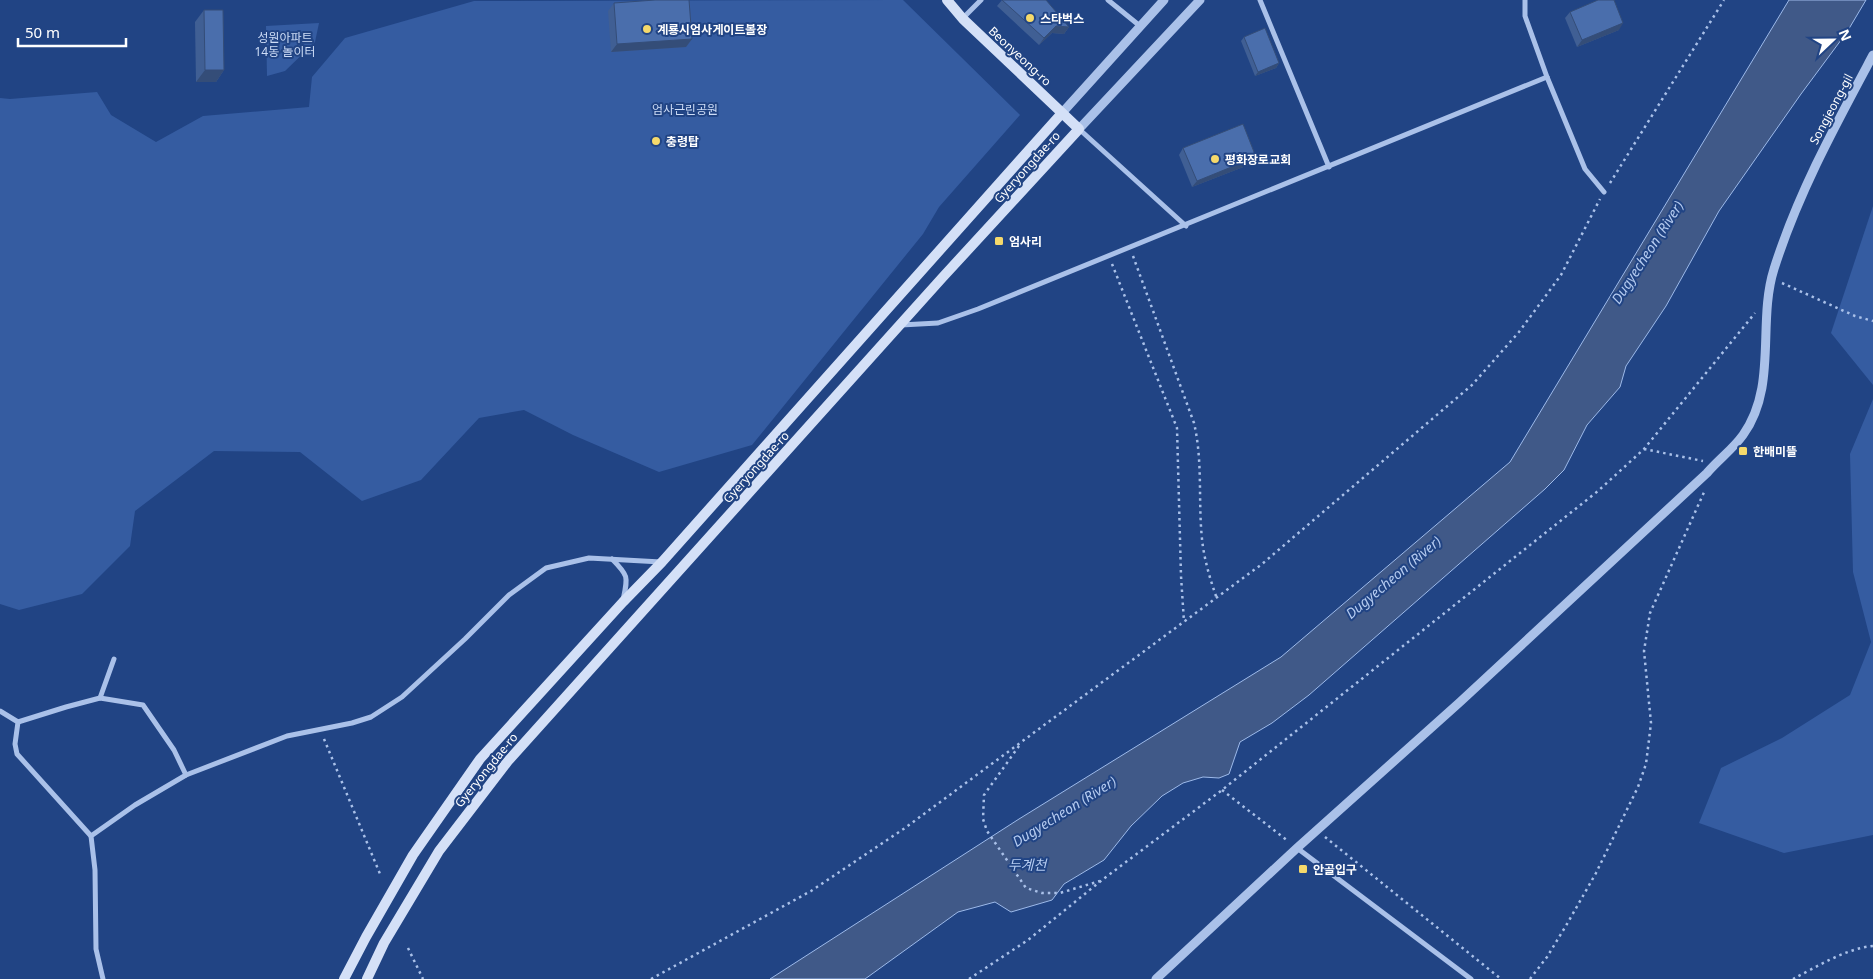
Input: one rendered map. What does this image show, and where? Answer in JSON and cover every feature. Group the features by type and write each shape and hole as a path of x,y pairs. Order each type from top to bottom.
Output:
{"main road":[{"name":"Beonyeong-ro","path":"947,0 962,19 1079,129"},
{"name":"Gyeryongdae-ro","path":"344,979 413,855 480,759 623,602 662,562 1062,113"},
{"name":"Gyeryongdae-ro","path":"367,979 384,943 439,851 508,761 1079,129"}],"street":[{"path":"962,19 981,0"},
{"path":"1108,0 1140,26"},
{"name":"Gyeryongdae-ro","path":"1062,113 1164,0"},
{"name":"Gyeryongdae-ro","path":"1079,129 1200,0"},
{"path":"1260,0 1328,168"},
{"path":"1525,0 1525,16 1547,77 1585,169 1604,192"},
{"name":"Songjeong-gil","path":"1156,979 1297,848 1460,702 1706,473 1743,434 1761,399 1765,371 1767,299 1772,278 1810,174 1873,55"},
{"path":"902,325 938,322 978,309 1186,226 1547,77"},
{"path":"1079,129 1186,226"},
{"path":"91,836 135,805 186,775 287,736 319,728 352,723 371,717 402,697 465,640 509,595 546,568 589,558 662,562"},
{"path":"612,558 622,570 627,580 623,602"},
{"path":"100,698 114,659"},
{"path":"0,711 18,722 100,698 143,705 174,750 186,775"},
{"path":"18,722 15,744 17,754 91,836 95,870 96,949 103,979"},
{"path":"1297,848 1471,979"}],"path":[{"path":"651,979 811,891 905,828 1262,564 1472,384 1519,332 1561,275 1604,192 1724,0"},
{"path":"1130,248 1194,423 1200,445 1202,539 1208,573 1217,599"},
{"path":"1109,257 1177,428 1180,576 1184,622"},
{"path":"1772,278 1855,316 1873,321"},
{"path":"969,979 1028,940 1102,880 1222,790 1591,497 1644,449 1767,299"},
{"path":"1644,449 1698,459 1713,465"},
{"path":"1530,979 1547,957 1596,873 1638,787 1646,764 1651,724 1644,651 1650,613 1666,573 1705,493 1706,473"},
{"path":"319,728 380,874"},
{"path":"1021,743 984,795 983,819 987,832 1026,888 1042,894 1060,893 1102,880"},
{"path":"1222,790 1297,848"},
{"path":"1317,830 1501,979"},
{"path":"1792,979 1824,963 1864,947 1873,946"},
{"path":"408,948 423,979"}],"green space":[{"name":"엄사근린공원","path":"903,0 1020,115 939,207 923,234 752,445 659,472 573,435 524,410 479,418 421,480 362,501 300,452 214,451 135,511 130,546 82,594 19,610 0,604 0,98 10,99 97,92 111,115 156,142 203,116 309,107 312,77 345,38 474,1"},
{"name":"성원아파트 14동 놀이터","path":"319,23 315,42 285,71 267,76 266,26"},
{"path":"1873,206 1873,385 1831,333"},
{"path":"1873,399 1873,835 1784,853 1699,823 1721,768 1782,738 1850,695 1871,642 1853,572 1850,454"}],"water":[{"name":"두계천","path":"1789,0 1866,0 1847,32 1719,211 1666,306 1626,366 1620,387 1587,425 1564,470 1545,489 1309,695 1272,723 1240,742 1229,774 1219,778 1203,777 1183,783 1162,796 1131,826 1104,860 1064,884 1052,900 1011,912 995,902 958,912 865,979 770,979 1019,819 1281,657 1510,462"}],"building":[{"name":"계룡시엄사게이트볼장","path":"689,0 692,39 617,44 614,3"},
{"name":"스타벅스","path":"1002,0 1046,0 1069,27 1056,26 1044,38"},
{"path":"1598,0 1614,0 1623,23 1582,40 1570,12"},
{"path":"204,10 223,10 224,70 205,70"},
{"path":"1265,28 1279,63 1258,72 1244,37"},
{"name":"평화장로교회","path":"1243,124 1256,157 1197,181 1183,148"}],"place":[{"name":"스타벅스","path":"1030,18"},
{"name":"계룡시엄사게이트볼장","path":"647,29"},
{"name":"충령탑","path":"656,141"},
{"name":"평화장로교회","path":"1215,159"},
{"name":"엄사리","path":"999,241"},
{"name":"한배미뜰","path":"1743,451"},
{"name":"안골입구","path":"1303,869"}],"water label":[{"name":"Dugyecheon (River)","path":"1647,252"},
{"name":"Dugyecheon (River)","path":"1393,577"},
{"name":"Dugyecheon (River)","path":"1064,811"}]}
